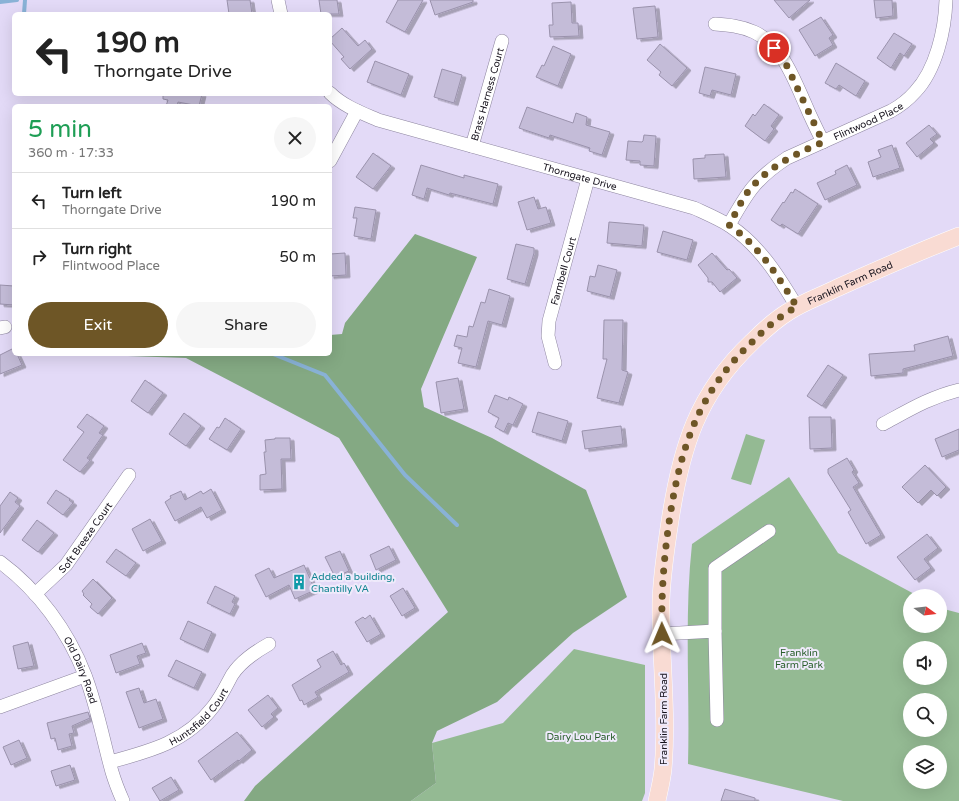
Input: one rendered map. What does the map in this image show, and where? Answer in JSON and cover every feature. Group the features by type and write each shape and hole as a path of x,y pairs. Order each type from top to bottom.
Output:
{"main road":[{"name":"Franklin Farm Road","path":"657,801 663,771 665,738 661,600 667,536 678,474 686,442 708,395 726,369 740,354 762,332 788,312 891,263 959,236"}],"street":[{"path":"278,0 281,12"},
{"name":"Flintwood Place","path":"729,225 747,194 758,180 772,168 787,158 891,111 904,103 916,92 925,80 937,51 945,18 946,0"},
{"path":"714,24 735,26 753,32 763,38 774,48 784,60 823,142"},
{"name":"Brass Harness Court","path":"472,146 502,41"},
{"name":"Thorngate Drive","path":"332,95 357,111 378,120 694,208 712,216 729,225 759,251 771,266 797,307"},
{"path":"332,157 357,111"},
{"name":"Farmbell Court","path":"555,363 548,336 549,321 588,179"},
{"path":"883,424 925,401 959,390"},
{"name":"Soft Breeze Court","path":"35,594 66,565 130,475"},
{"path":"717,720 714,631 715,568 769,531"},
{"name":"Old Dairy Road","path":"0,562 35,594 52,615 77,655 86,676 110,762 123,801"},
{"path":"662,634 714,631"},
{"name":"Huntsfield Court","path":"110,762 153,750 171,742 188,731 213,707 233,674 243,662 253,653 269,644"},
{"path":"0,707 86,676"}],"green space":[{"path":"415,234 477,257 421,389 424,407 492,438 586,490 627,597 573,633 497,702 437,731 432,743 436,783 411,801 244,801 255,786 448,612 339,438 186,358 128,356 332,356 332,335 342,334 345,323"},
{"path":"746,434 765,440 751,485 731,479"},
{"name":"Franklin Farm Park","path":"789,477 838,553 905,589 903,589 903,633 947,633 947,610 959,613 959,801 843,801 688,764 688,599 692,544"},
{"name":"Dairy Lou Park","path":"574,649 645,665 645,793 642,801 411,801 436,783 432,743 503,723"}],"building":[{"path":"227,0 250,0 252,12 229,12"},
{"path":"319,0 337,0 339,14 332,14 332,12 321,12"},
{"path":"398,0 423,0 405,32 386,22"},
{"path":"430,0 473,0 473,2 435,15"},
{"path":"774,0 810,0 789,18"},
{"path":"874,0 892,0 893,16 876,18"},
{"path":"571,2 572,23 578,23 579,36 550,37 549,25 553,25 552,3"},
{"path":"655,6 658,37 637,39 633,8"},
{"path":"821,17 833,35 829,38 833,45 815,56 799,30"},
{"path":"342,28 358,46 365,40 372,49 350,69 341,59 344,57 332,43 332,37"},
{"path":"894,33 912,44 904,56 900,53 891,68 877,58"},
{"path":"660,44 687,68 672,86 659,75 661,72 647,60"},
{"path":"553,46 571,54 558,86 536,77 542,65 544,66"},
{"path":"375,61 409,74 401,95 367,82"},
{"path":"836,63 865,81 856,96 839,85 836,89 825,83"},
{"path":"705,67 736,74 731,95 712,90 710,96 699,93"},
{"path":"442,69 462,75 454,103 434,97"},
{"path":"163,96 202,96 200,104 178,102 178,104 167,104 168,100 163,99"},
{"path":"764,104 779,115 771,126 774,129 765,141 745,126 753,114 755,116"},
{"path":"527,107 573,123 576,113 587,117 586,125 610,132 602,155 589,151 590,148 550,135 549,138 519,128"},
{"path":"929,125 937,134 930,139 934,143 917,157 906,143"},
{"path":"644,135 656,136 654,166 640,165 640,161 626,160 628,141 642,142"},
{"path":"892,145 900,168 873,177 868,162 881,157 878,150"},
{"path":"373,153 391,166 373,189 356,177"},
{"path":"724,154 726,177 694,179 693,159 705,158 705,155"},
{"path":"421,165 464,178 464,175 498,184 493,204 450,193 449,195 427,188 424,199 412,195"},
{"path":"847,165 857,185 825,200 817,183 836,174 835,171"},
{"path":"795,189 818,204 798,234 782,224 780,226 771,220 783,202 784,203 791,192 793,193"},
{"path":"534,197 538,209 546,207 551,223 527,230 518,202"},
{"path":"355,207 376,210 371,239 354,236 357,218 353,218"},
{"path":"609,222 644,225 642,246 607,243"},
{"path":"663,231 693,240 687,260 657,252"},
{"path":"516,244 534,248 534,253 525,284 507,279"},
{"path":"345,253 346,275 332,276 332,254"},
{"path":"712,253 727,270 729,269 737,278 720,292 712,282 708,282 708,278 698,265"},
{"path":"598,265 617,270 610,297 587,291 590,276 595,277"},
{"path":"0,285 12,286 12,305 0,304"},
{"path":"489,289 510,296 502,325 488,321 476,367 458,363 462,348 454,346 457,335 467,337 469,326 473,327 481,302 485,303"},
{"path":"604,320 623,320 622,370 628,372 619,403 597,398 607,359 603,359"},
{"path":"948,336 953,356 903,369 903,373 871,376 869,354 915,351 914,345"},
{"path":"12,349 12,356 18,356 22,365 0,374 0,355"},
{"path":"828,365 843,375 822,406 807,396"},
{"path":"458,378 464,409 441,413 436,382"},
{"path":"145,380 163,393 148,413 131,401"},
{"path":"495,395 508,400 509,397 523,404 513,425 508,423 504,432 495,427 499,418 488,412"},
{"path":"538,412 568,421 562,441 532,432"},
{"path":"184,413 201,426 186,446 169,434"},
{"path":"87,414 104,426 99,433 103,435 87,458 90,460 80,472 63,460 84,432 77,427"},
{"path":"809,417 831,417 832,448 810,449"},
{"path":"225,418 241,429 227,450 209,439 217,427 219,428"},
{"path":"621,426 623,444 585,449 582,431"},
{"path":"959,429 959,450 942,457 935,439"},
{"path":"290,438 291,459 281,459 282,489 260,490 260,475 266,474 264,452 266,452 265,440"},
{"path":"847,458 854,470 852,472 859,483 853,487 881,535 866,544 848,512 851,510 828,473 828,469"},
{"path":"925,465 946,487 937,496 931,490 918,503 902,487"},
{"path":"211,489 222,510 207,518 201,507 175,521 165,502 171,498 170,496 181,491 185,500 201,491 203,494"},
{"path":"56,490 70,499 69,500 73,503 63,515 47,503"},
{"path":"10,492 18,498 15,502 20,506 0,533 0,506"},
{"path":"150,519 162,541 143,551 132,529"},
{"path":"37,520 54,533 38,552 22,540"},
{"path":"927,534 938,548 924,559 931,568 915,580 897,557"},
{"path":"389,546 396,560 376,570 370,555"},
{"path":"116,549 136,563 126,576 106,562"},
{"path":"340,551 349,571 335,577 325,557"},
{"path":"304,565 315,590 295,599 289,585 266,597 255,575 269,568 274,578"},
{"path":"93,579 112,598 98,614 90,607 92,604 83,595 84,594 82,591"},
{"path":"215,586 235,596 232,602 235,604 230,614 207,603"},
{"path":"403,588 415,608 402,616 390,596"},
{"path":"370,615 381,634 367,642 355,622 363,617 365,619"},
{"path":"188,621 212,632 204,650 180,639"},
{"path":"28,642 34,666 18,669 13,646"},
{"path":"142,643 146,653 137,656 140,664 116,673 110,655"},
{"path":"333,651 341,665 344,663 349,672 315,692 318,697 304,705 302,700 300,701 292,685 321,667 317,660"},
{"path":"176,660 202,672 194,688 168,676"},
{"path":"139,688 144,703 156,699 163,719 139,728 126,692"},
{"path":"268,695 278,708 271,714 274,717 262,727 248,710"},
{"path":"88,712 90,718 72,726 74,733 69,734 72,746 58,750 55,738 51,739 47,723"},
{"path":"237,732 252,750 239,761 238,760 211,780 198,761"},
{"path":"19,740 27,758 11,765 3,747"},
{"path":"70,765 75,780 56,786 51,771"},
{"path":"171,777 179,790 160,801 152,788"},
{"path":"725,789 755,798 755,801 721,801"}],"waterway":[{"path":"0,2 17,0"},
{"path":"24,12 25,0"},
{"path":"278,356 325,375 405,475 457,525"}],"place":[{"name":"Added a building, Chantilly VA","path":"299,582"}],"route":[{"path":"662,634 661,600 667,536 678,474 686,442 708,395 726,369 762,332 797,307 771,266 759,251 729,225 747,194 758,180 787,158 823,142 784,60 774,48"}]}
